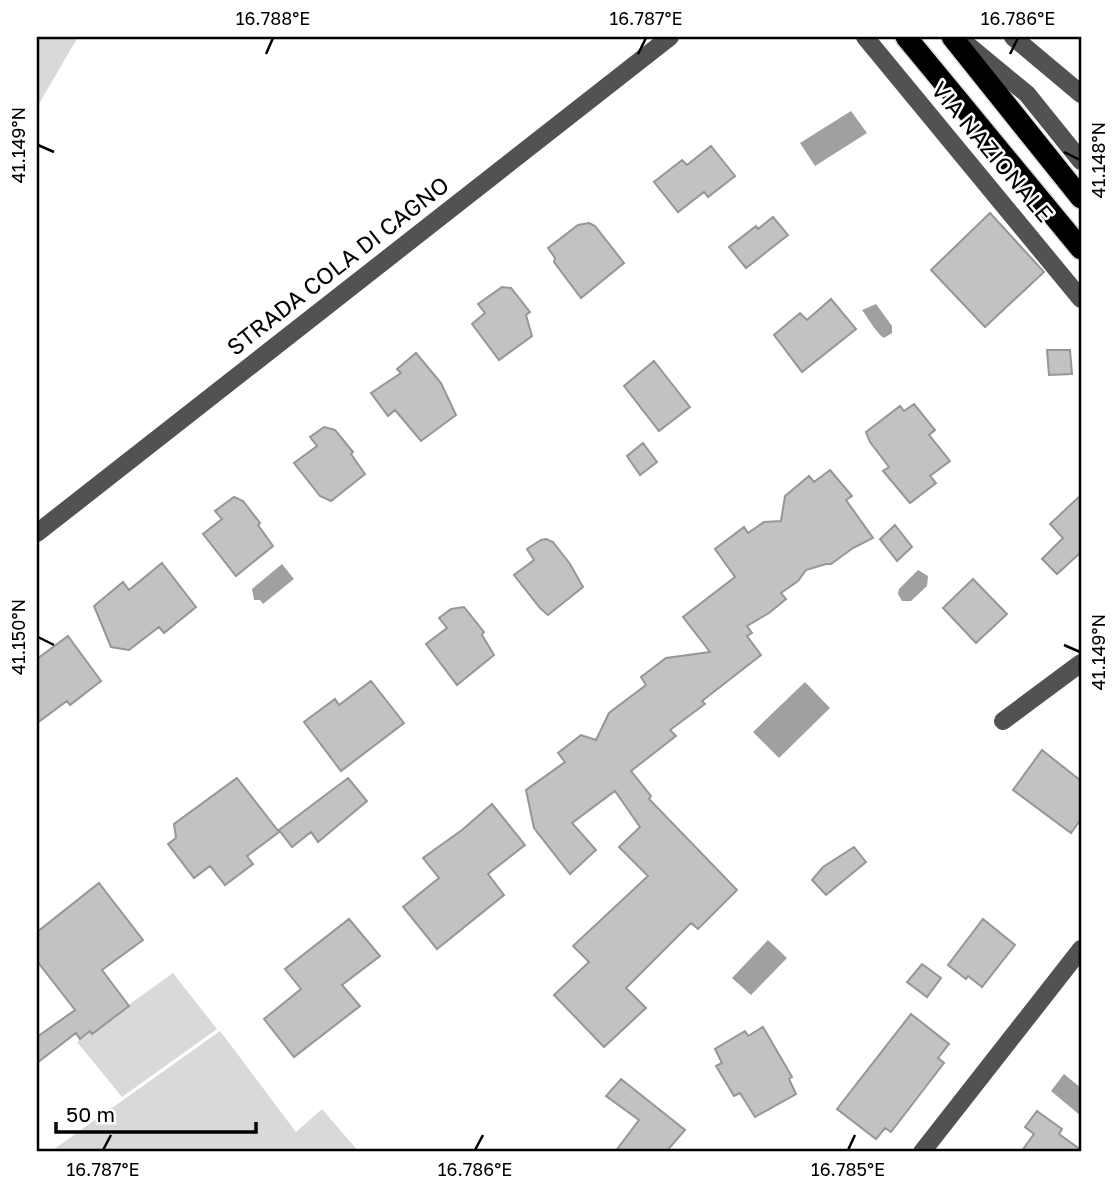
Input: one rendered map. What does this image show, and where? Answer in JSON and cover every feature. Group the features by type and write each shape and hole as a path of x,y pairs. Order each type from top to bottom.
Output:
{"highway":[{"path":"906,37 1081,249"},
{"path":"955,37 1081,198"}],"street":[{"name":"STRADA COLA DI CAGNO","path":"37,533 670,37"},
{"name":"VIA NAZIONALE","path":"865,37 1081,299"},
{"path":"955,37 1027,94 1081,161"},
{"path":"1013,37 1081,94"},
{"path":"1003,720 1081,663"},
{"path":"922,1152 1081,949"}],"shaded area":[{"path":"37,37 78,37 37,107"},
{"path":"851,111 867,133 815,166 800,143"},
{"path":"876,304 892,326 892,333 884,338 862,310"},
{"path":"282,564 294,579 263,604 260,600 254,600 252,589"},
{"path":"918,570 928,576 927,586 911,601 902,601 898,594 899,589"},
{"path":"805,682 830,708 779,758 753,732"},
{"path":"768,940 787,958 751,995 732,978"},
{"path":"173,973 217,1029 122,1097 77,1042"},
{"path":"220,1031 296,1132 322,1109 359,1152 50,1152"},
{"path":"1064,1074 1081,1088 1081,1116 1051,1091"}],"building":[{"path":"711,146 735,176 708,197 704,192 678,212 654,182 682,160 687,165"},
{"path":"990,213 1044,272 985,327 931,270"},
{"path":"773,217 788,235 746,268 729,247 756,226 758,229"},
{"path":"589,223 595,226 624,263 581,298 554,262 555,258 548,248 578,225"},
{"path":"502,287 511,288 530,312 526,315 532,336 499,360 472,324 485,313 478,304"},
{"path":"831,299 856,329 802,372 774,335 800,313 807,320"},
{"path":"1047,350 1070,350 1072,374 1049,375"},
{"path":"416,353 441,383 456,415 421,441 395,410 388,416 371,393 401,373 397,369"},
{"path":"654,361 690,407 659,431 624,386"},
{"path":"914,404 935,430 929,435 950,461 930,476 936,483 910,503 883,471 889,467 870,442 866,432 900,406 904,411"},
{"path":"324,427 335,430 353,452 351,454 365,474 331,501 320,496 294,463 317,446 310,437"},
{"path":"643,443 657,462 640,475 627,456"},
{"path":"830,470 852,496 846,500 873,538 831,564 806,570 798,581 781,593 786,599 747,626 752,633 747,636 761,655 702,701 705,704 670,730 676,736 631,771 651,796 649,799 737,890 698,929 691,923 626,988 646,1008 604,1047 554,995 589,962 573,946 648,876 619,847 640,827 615,791 572,823 596,850 570,874 534,828 526,790 565,762 558,753 581,735 596,740 609,713 646,685 641,677 666,658 710,652 683,617 735,577 715,549 744,527 748,533 764,522 781,521 785,496 809,476 814,482"},
{"path":"1081,495 1081,556 1079,554 1057,574 1042,559 1063,538 1050,524"},
{"path":"234,497 243,501 273,546 236,576 203,534 222,519 215,511"},
{"path":"895,525 912,547 897,561 880,539"},
{"path":"546,539 553,542 570,564 583,587 548,615 514,575 534,560 527,549"},
{"path":"162,563 196,607 164,633 159,627 129,650 111,647 94,606 123,582 129,590"},
{"path":"973,579 1007,614 976,643 943,608"},
{"path":"464,607 484,632 482,635 494,655 457,685 426,644 447,628 439,618 451,609"},
{"path":"68,636 101,681 70,705 67,701 37,723 37,659"},
{"path":"371,681 404,723 341,771 304,722 335,699 339,705"},
{"path":"1042,750 1081,781 1081,819 1071,833 1013,790"},
{"path":"237,778 279,832 247,856 253,864 225,885 210,866 194,878 168,844 176,838 174,824"},
{"path":"348,778 367,801 318,842 311,832 292,847 279,830"},
{"path":"492,804 525,845 488,874 504,895 437,949 403,907 439,878 423,858"},
{"path":"854,847 866,862 826,895 812,880 823,867"},
{"path":"99,883 143,940 102,970 129,1006 92,1034 90,1031 80,1039 76,1033 37,1063 37,1037 75,1010 37,961 37,932"},
{"path":"349,919 380,956 342,985 360,1006 294,1057 264,1019 301,989 285,969"},
{"path":"983,919 1015,945 982,987 948,965"},
{"path":"922,964 941,978 927,997 907,982"},
{"path":"911,1014 949,1044 938,1058 944,1063 891,1132 885,1128 876,1139 837,1109"},
{"path":"763,1027 792,1077 789,1079 796,1094 755,1117 740,1093 734,1096 716,1066 722,1063 715,1049 745,1031 748,1036"},
{"path":"621,1079 685,1130 666,1152 615,1152 639,1120 606,1096"},
{"path":"1037,1111 1062,1129 1059,1134 1081,1152 1021,1152 1034,1134 1025,1127"}]}
